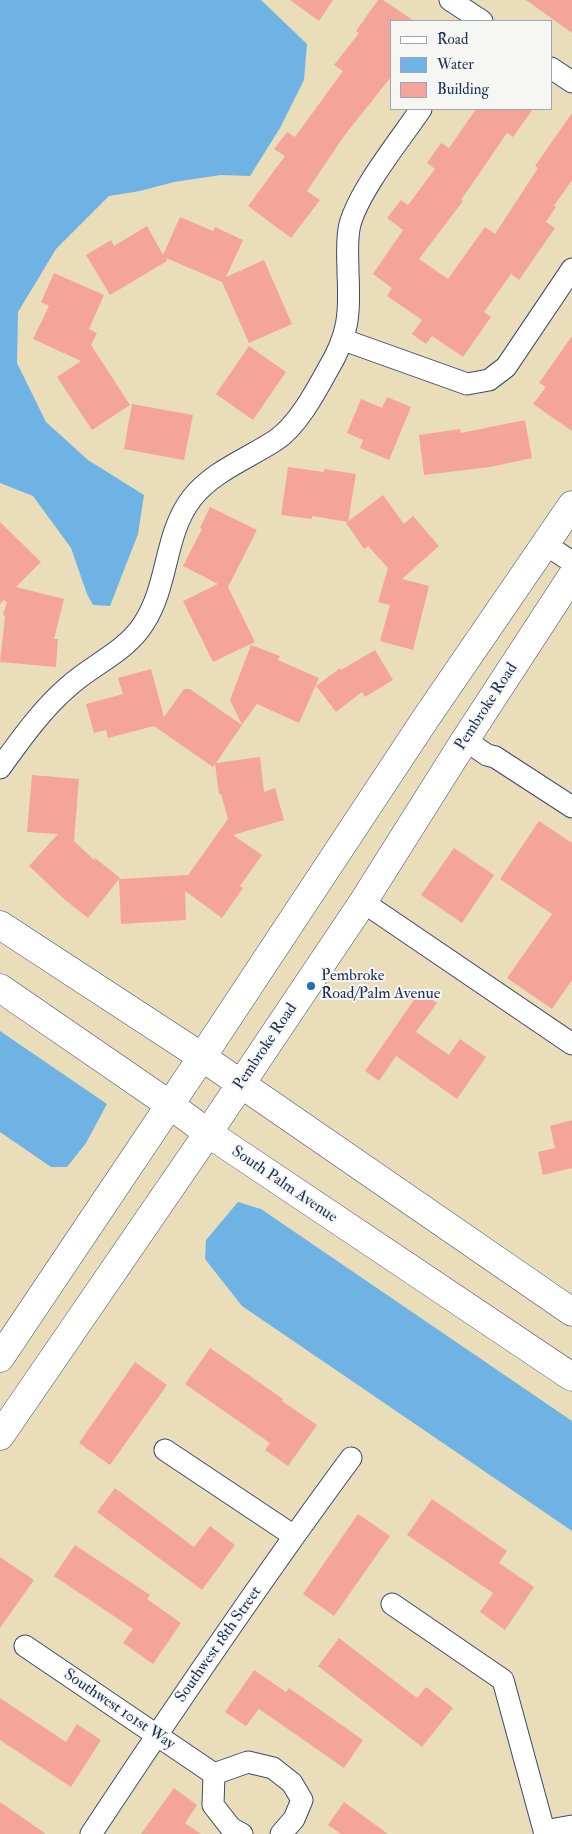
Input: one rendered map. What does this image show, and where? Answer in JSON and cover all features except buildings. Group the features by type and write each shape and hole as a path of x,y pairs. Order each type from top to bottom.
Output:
{"main road":[{"path":"0,1358 426,718 572,505"},
{"name":"Pembroke Road","path":"0,1436 208,1134 363,902 465,740 572,576"},
{"path":"0,925 241,1083 572,1312"},
{"name":"South Palm Avenue","path":"0,988 170,1105 208,1134 572,1377"}],"street":[{"path":"450,0 480,20"},
{"path":"552,69 572,82"},
{"path":"0,768 43,713 69,686 114,654 144,624 162,582 173,534 178,521 193,496 210,481 285,433 311,398 344,340 349,306 347,243 351,223 375,176 420,110"},
{"path":"344,340 467,384 489,380 506,367 572,269"},
{"path":"545,544 572,562"},
{"path":"465,740 487,755 495,757 572,807"},
{"path":"363,902 572,1044"},
{"path":"165,1450 294,1536"},
{"name":"Southwest 18th Street","path":"91,1834 156,1735 294,1536 351,1458"},
{"path":"392,1604 503,1680 545,1832 572,1826"},
{"name":"Southwest 101st Way","path":"25,1646 214,1774"},
{"path":"242,1834 231,1828 213,1806 214,1774 248,1762 273,1768 292,1783 302,1800 294,1819 281,1834"}],"water":[{"path":"0,0 261,0 307,44 304,80 280,128 250,176 221,175 174,182 140,191 109,196 56,249 18,312 17,363 46,422 88,460 144,495 138,534 110,606 93,605 87,594 71,548 33,496 0,483"},
{"path":"0,1031 107,1104 86,1143 67,1167 51,1167 0,1132"},
{"path":"238,1202 261,1209 572,1421 572,1531 242,1306 205,1259 206,1240"}],"place":[{"name":"Pembroke Road/Palm Avenue","path":"311,986"}]}
